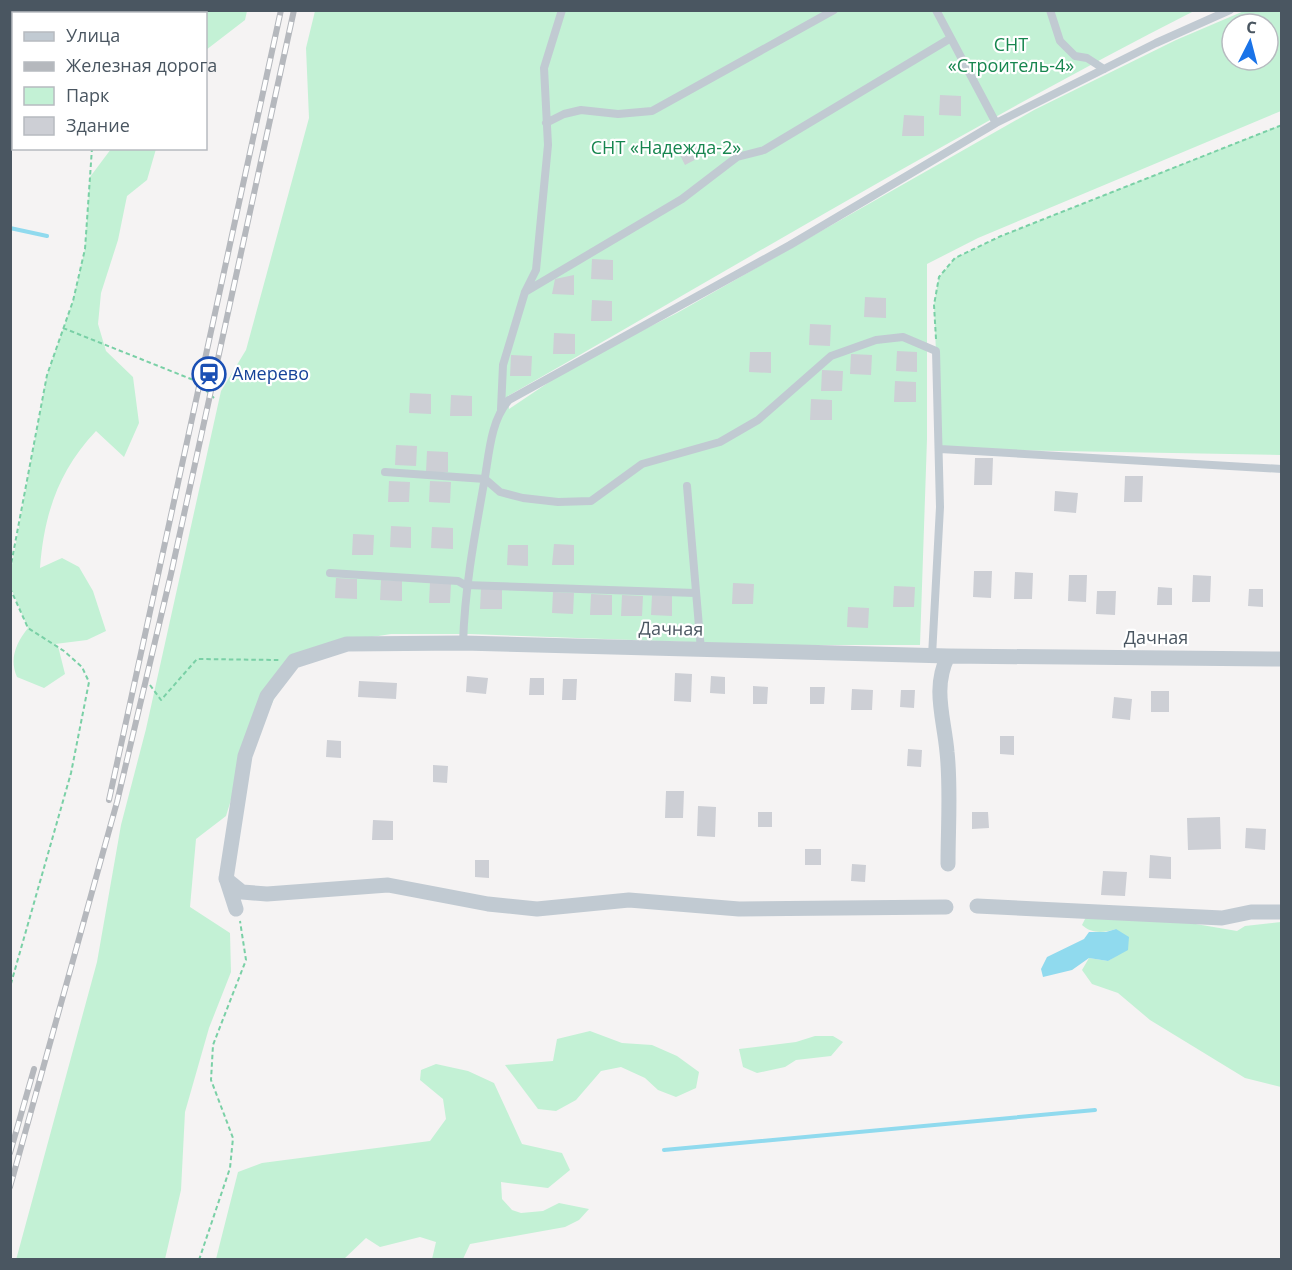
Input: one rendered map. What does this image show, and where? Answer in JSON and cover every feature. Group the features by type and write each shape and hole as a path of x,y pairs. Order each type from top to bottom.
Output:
{"street":[{"name":"Дачная","path":"463,643 940,656 1281,658"},
{"path":"236,909 226,879 229,824 244,756 267,696 294,661 347,644 463,643 818,659 940,656 939,692 947,752 948,864"},
{"path":"226,879 242,892 267,894 388,885 488,904 537,909 629,900 739,909 946,907"},
{"path":"977,906 1222,918 1251,912 1281,912"}],"lane":[{"path":"463,643 465,585 490,447 501,409 503,365 525,292 536,270 545,197 544,68 562,10"},
{"path":"546,123 564,114 581,110 618,114 652,111 834,10"},
{"path":"936,10 996,123"},
{"path":"1050,10 1060,41 1075,56 1087,58 1104,69"},
{"path":"501,409 509,400 790,245 996,123 1230,10"},
{"path":"525,292 682,199 737,157 765,150 951,38"},
{"path":"385,472 485,479 500,492 523,498 558,502 591,501 642,464 720,442 739,431 785,399 831,356 876,340 903,337 936,351 940,449 940,656"},
{"path":"940,449 1281,469"},
{"path":"687,486 702,654"},
{"path":"330,573 458,581 465,585 695,593"}],"path":[{"path":"936,351 934,305 939,278 955,258 1001,236 1281,125"},
{"path":"10,570 47,375 85,249 92,150"},
{"path":"63,328 196,381 214,398"},
{"path":"10,588 28,628 64,651 82,667 89,682 71,773 10,987"},
{"path":"150,685 161,700 197,659 294,661"},
{"path":"199,1260 231,1158 233,1138 211,1080 213,1045 246,960 243,930 236,909"}],"green space":[{"path":"105,10 247,10 245,20 207,49 207,12 104,12"},
{"path":"315,11 1194,11 1107,56 849,199 508,396 509,409 579,362 677,313 1034,110 1176,40 1220,21 1220,72 1280,72 1280,12 1242,12 1281,11 1281,111 978,238 927,264 927,439 920,645 773,645 470,634 391,634 334,643 287,671 239,774 226,816 196,839 190,907 230,933 231,972 209,1028 185,1112 181,1190 165,1259 16,1260 97,962 121,825 146,729 221,391 246,350 309,118 306,48"},
{"path":"1281,125 1281,455 940,449 934,305 939,277 955,258 1001,236"},
{"path":"110,150 156,150 147,180 127,196 118,240 101,293 98,324 106,351 133,377 139,423 124,457 96,431 72,462 49,512 40,568 62,558 79,567 93,591 106,631 87,640 55,644 58,646 65,674 44,688 17,677 15,670 15,651 28,628 11,588 11,570 47,375 73,301 85,249 90,177"},
{"path":"1086,917 1184,922 1237,931 1245,926 1281,922 1281,1087 1245,1078 1150,1020 1118,993 1092,984 1082,970 1089,958 1108,961 1116,956 1116,929 1102,932 1090,930 1082,925"},
{"path":"590,1031 622,1043 652,1045 677,1056 699,1072 696,1088 676,1097 658,1090 645,1078 621,1067 601,1071 576,1100 556,1111 538,1109 505,1065 553,1061 557,1039"},
{"path":"815,1036 833,1036 843,1042 831,1056 796,1060 785,1067 757,1073 743,1067 739,1049 796,1042"},
{"path":"436,1064 468,1071 494,1083 522,1144 562,1153 570,1170 548,1188 501,1182 502,1199 512,1210 521,1213 543,1211 559,1203 589,1209 579,1220 565,1227 470,1244 463,1259 432,1259 436,1242 420,1237 380,1247 366,1238 344,1259 216,1259 238,1172 262,1163 430,1141 446,1119 443,1099 420,1080 421,1070"}],"water":[{"path":"1116,929 1129,937 1128,950 1108,961 1089,958 1072,970 1043,977 1041,969 1047,957 1084,939 1089,932 1106,932"}],"building":[{"path":"940,95 961,96 961,116 939,115"},
{"path":"904,115 924,116 924,136 902,136"},
{"path":"697,142 704,155 685,165 678,151"},
{"path":"592,259 613,260 613,280 591,279"},
{"path":"574,275 574,295 552,294 555,279"},
{"path":"865,297 886,298 886,318 864,317"},
{"path":"592,300 612,301 612,321 591,321"},
{"path":"810,324 831,325 830,346 809,345"},
{"path":"554,333 575,334 575,354 553,354"},
{"path":"897,351 917,352 917,372 896,371"},
{"path":"750,352 771,352 771,373 749,372"},
{"path":"851,354 872,355 871,375 850,374"},
{"path":"511,355 532,356 531,376 510,376"},
{"path":"822,370 843,371 842,391 821,391"},
{"path":"895,381 916,382 916,402 894,402"},
{"path":"410,393 431,394 431,414 409,413"},
{"path":"451,395 472,396 472,416 450,416"},
{"path":"811,399 832,400 832,420 810,420"},
{"path":"396,445 417,446 416,466 395,465"},
{"path":"427,451 448,452 448,472 426,472"},
{"path":"975,458 993,458 992,485 974,485"},
{"path":"1125,476 1143,476 1142,502 1124,502"},
{"path":"389,481 410,482 409,502 388,502"},
{"path":"430,481 451,482 450,503 429,502"},
{"path":"1055,491 1078,493 1076,513 1054,511"},
{"path":"391,526 411,527 411,548 390,547"},
{"path":"432,527 453,528 453,549 431,548"},
{"path":"353,534 374,535 373,555 352,555"},
{"path":"554,544 574,545 574,565 552,565"},
{"path":"508,545 528,545 528,566 507,565"},
{"path":"974,571 992,571 991,598 973,597"},
{"path":"1015,572 1033,573 1032,599 1014,599"},
{"path":"1069,575 1087,575 1086,602 1068,601"},
{"path":"1193,575 1211,576 1210,602 1192,602"},
{"path":"336,578 357,579 357,599 335,598"},
{"path":"381,580 402,581 402,601 380,600"},
{"path":"430,582 451,583 450,603 429,603"},
{"path":"733,583 754,584 753,604 732,604"},
{"path":"894,586 915,587 914,607 893,607"},
{"path":"1158,587 1172,588 1172,605 1157,605"},
{"path":"481,588 502,589 502,609 480,609"},
{"path":"1249,589 1263,589 1263,607 1248,606"},
{"path":"1097,591 1116,591 1115,615 1096,614"},
{"path":"553,592 574,593 573,614 552,613"},
{"path":"591,594 612,595 612,615 590,615"},
{"path":"622,595 643,596 642,616 621,616"},
{"path":"652,595 672,596 672,616 651,615"},
{"path":"848,607 869,608 868,628 847,627"},
{"path":"675,673 692,674 691,702 674,701"},
{"path":"467,676 488,678 486,694 466,692"},
{"path":"711,676 725,677 725,694 710,693"},
{"path":"530,678 544,678 544,695 529,695"},
{"path":"563,679 577,679 576,700 562,700"},
{"path":"359,681 397,683 396,699 358,697"},
{"path":"753,686 768,687 767,704 753,704"},
{"path":"810,687 825,687 824,704 810,704"},
{"path":"852,689 873,690 872,710 851,710"},
{"path":"901,690 915,690 914,708 900,707"},
{"path":"1151,691 1169,691 1169,712 1151,712"},
{"path":"1114,697 1132,699 1130,720 1112,718"},
{"path":"1000,736 1014,736 1014,755 1000,754"},
{"path":"327,740 341,741 341,758 326,757"},
{"path":"908,749 922,750 921,767 907,766"},
{"path":"433,765 448,766 447,783 433,782"},
{"path":"666,791 684,791 683,818 665,818"},
{"path":"698,806 716,807 715,837 697,836"},
{"path":"758,812 772,812 772,827 758,827"},
{"path":"972,812 988,812 989,828 972,829"},
{"path":"1220,817 1221,849 1188,850 1187,818"},
{"path":"373,820 393,821 393,840 372,840"},
{"path":"1246,828 1266,829 1265,850 1245,848"},
{"path":"805,849 821,849 821,865 805,865"},
{"path":"1150,855 1171,857 1171,879 1149,878"},
{"path":"475,860 489,860 489,878 475,877"},
{"path":"852,864 866,865 865,882 851,881"},
{"path":"1103,871 1127,872 1125,896 1101,895"}],"waterway":[{"path":"10,228 47,236"},
{"path":"664,1150 1095,1110"}],"railway":[{"path":"109,800 281,10"},
{"path":"10,1187 117,802 171,574 294,10"},
{"path":"10,1153 34,1069"}],"place":[{"name":"Амерево","path":"209,374"}],"park label":[{"name":"СНТ «Строитель-4»","path":"1011,55"},
{"name":"СНТ «Надежда-2»","path":"666,148"}]}
